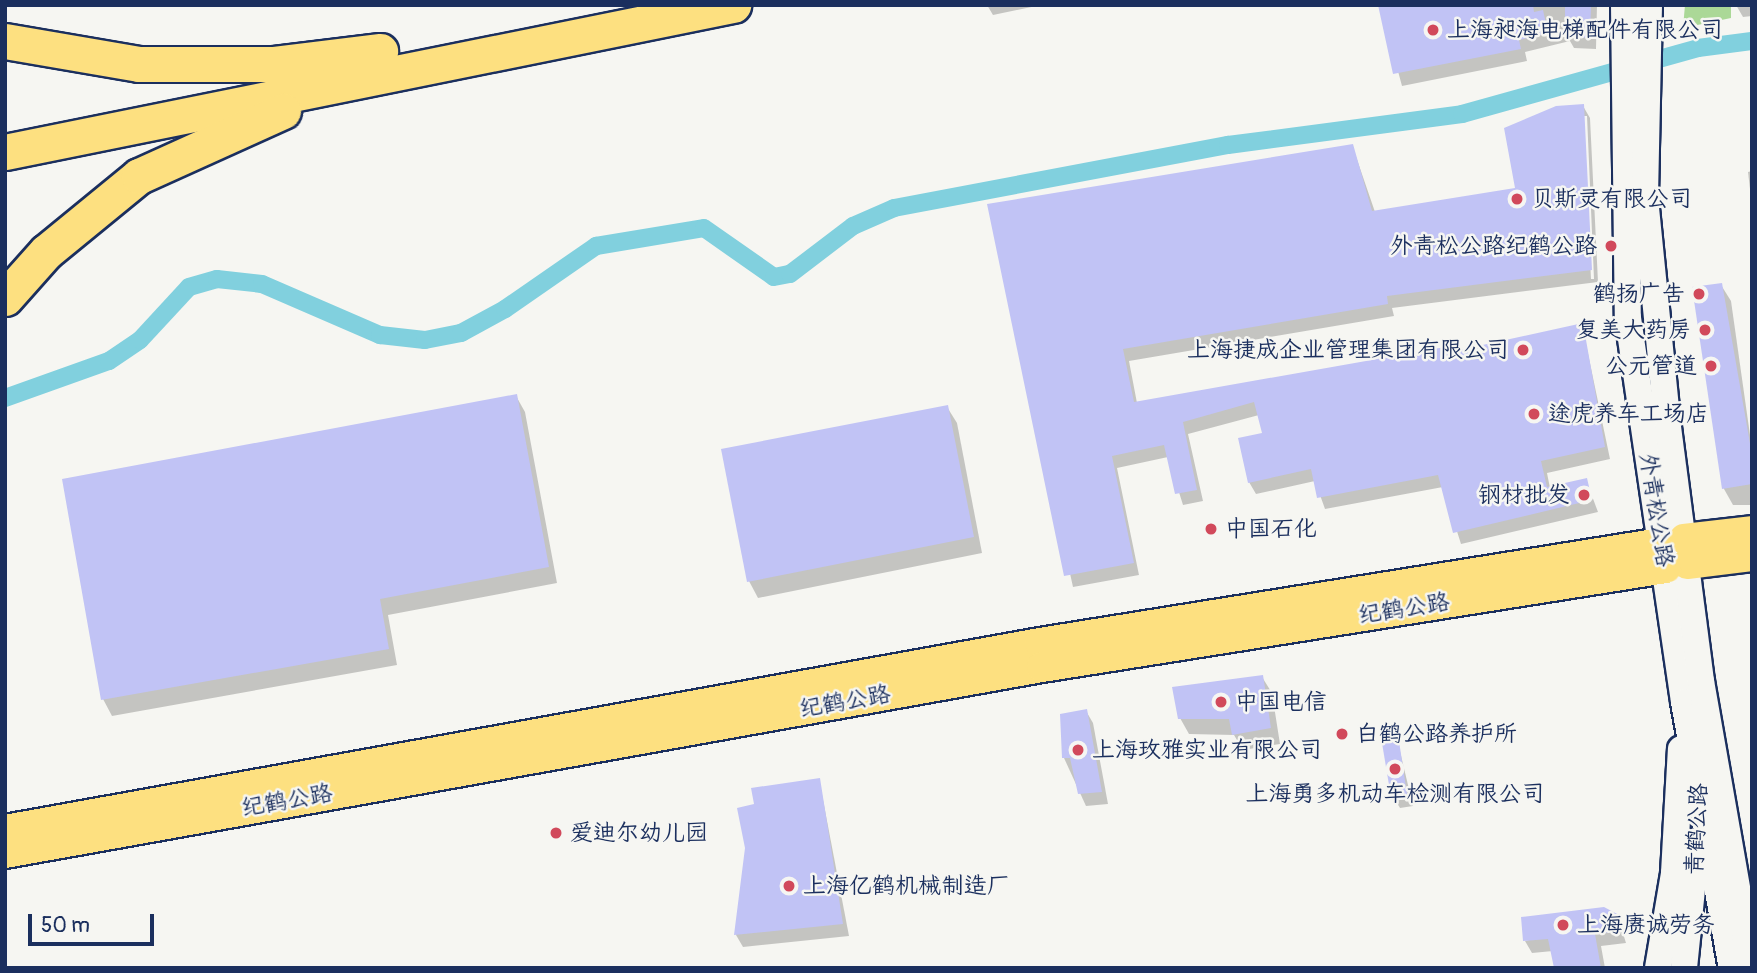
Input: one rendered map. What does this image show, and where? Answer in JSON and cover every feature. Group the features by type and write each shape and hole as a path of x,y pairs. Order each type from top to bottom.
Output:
{"highway":[{"path":"5,298 46,252 139,176 244,125 404,60 611,5"},
{"path":"5,152 100,125 404,60 733,5"},
{"path":"5,41 72,57 206,66 404,60"},
{"path":"5,138 100,125"}],"main road":[{"name":"外青松公路","path":"1636,10 1628,318 1675,554 1693,695 1699,791 1732,968"},
{"path":"1675,554 1752,531"},
{"path":"1675,554 1752,556"},
{"name":"纪鹤公路","path":"5,830 391,770 1675,554"},
{"name":"外青松公路","path":"1693,695 1751,968"},
{"name":"青鹤公路","path":"1658,968 1674,873 1693,695"},
{"name":"纪鹤公路","path":"5,853 391,770"},
{"name":"青鹤公路","path":"1684,968 1699,791"}],"green space":[{"path":"1685,5 1731,5 1731,18 1683,28"}],"building":[{"name":"上海昶海电梯配件有限公司","path":"1378,5 1533,5 1534,12 1543,10 1548,33 1519,40 1521,49 1393,74"},
{"path":"1565,5 1591,5 1590,38 1565,36"},
{"path":"1584,104 1592,270 1387,296 1388,304 1123,349 1134,402 1445,347 1446,353 1583,323 1605,447 1541,461 1547,487 1587,478 1592,500 1453,533 1438,475 1317,498 1311,469 1248,483 1238,438 1262,433 1254,402 1183,422 1197,490 1175,494 1164,445 1112,456 1134,563 1064,576 987,204 1353,144 1372,211 1515,188 1504,128 1556,106"},
{"path":"1722,283 1752,455 1752,484 1722,489 1692,287"},
{"path":"517,394 549,567 380,599 389,649 101,700 62,479"},
{"path":"948,405 974,537 747,582 721,449"},
{"name":"中国电信","path":"1263,675 1271,728 1232,735 1229,719 1178,719 1172,687"},
{"name":"上海玫雅实业有限公司","path":"1087,709 1102,792 1078,794 1070,758 1062,758 1060,714"},
{"name":"上海勇多机动车检测有限公司","path":"1399,741 1407,794 1391,797 1382,743"},
{"name":"上海亿鹤机械制造厂","path":"820,778 843,924 734,935 745,848 737,808 754,804 751,788"},
{"path":"1604,907 1619,915 1621,931 1595,934 1601,968 1554,968 1548,939 1523,941 1521,917"}],"waterway":[{"path":"5,398 109,361 140,340 189,287 217,279 262,284 380,335 425,340 461,333 505,309 596,246 704,228 774,277 790,274 853,226 894,208 1228,145 1462,114 1698,48 1752,41"}],"place":[{"name":"上海昶海电梯配件有限公司","path":"1433,30"},
{"name":"贝斯灵有限公司","path":"1517,199"},
{"name":"外青松公路纪鹤公路","path":"1611,246"},
{"name":"鹤扬广告","path":"1699,294"},
{"name":"复美大药房","path":"1705,330"},
{"name":"上海捷成企业管理集团有限公司","path":"1523,350"},
{"name":"公元管道","path":"1711,366"},
{"name":"途虎养车工场店","path":"1534,414"},
{"name":"钢材批发","path":"1584,495"},
{"name":"中国石化","path":"1211,529"},
{"name":"中国电信","path":"1221,702"},
{"name":"白鹤公路养护所","path":"1342,734"},
{"name":"上海玫雅实业有限公司","path":"1078,750"},
{"name":"上海勇多机动车检测有限公司","path":"1395,769"},
{"name":"爱迪尔幼儿园","path":"556,833"},
{"name":"上海亿鹤机械制造厂","path":"789,886"},
{"name":"上海赓诚劳务","path":"1563,925"}]}
